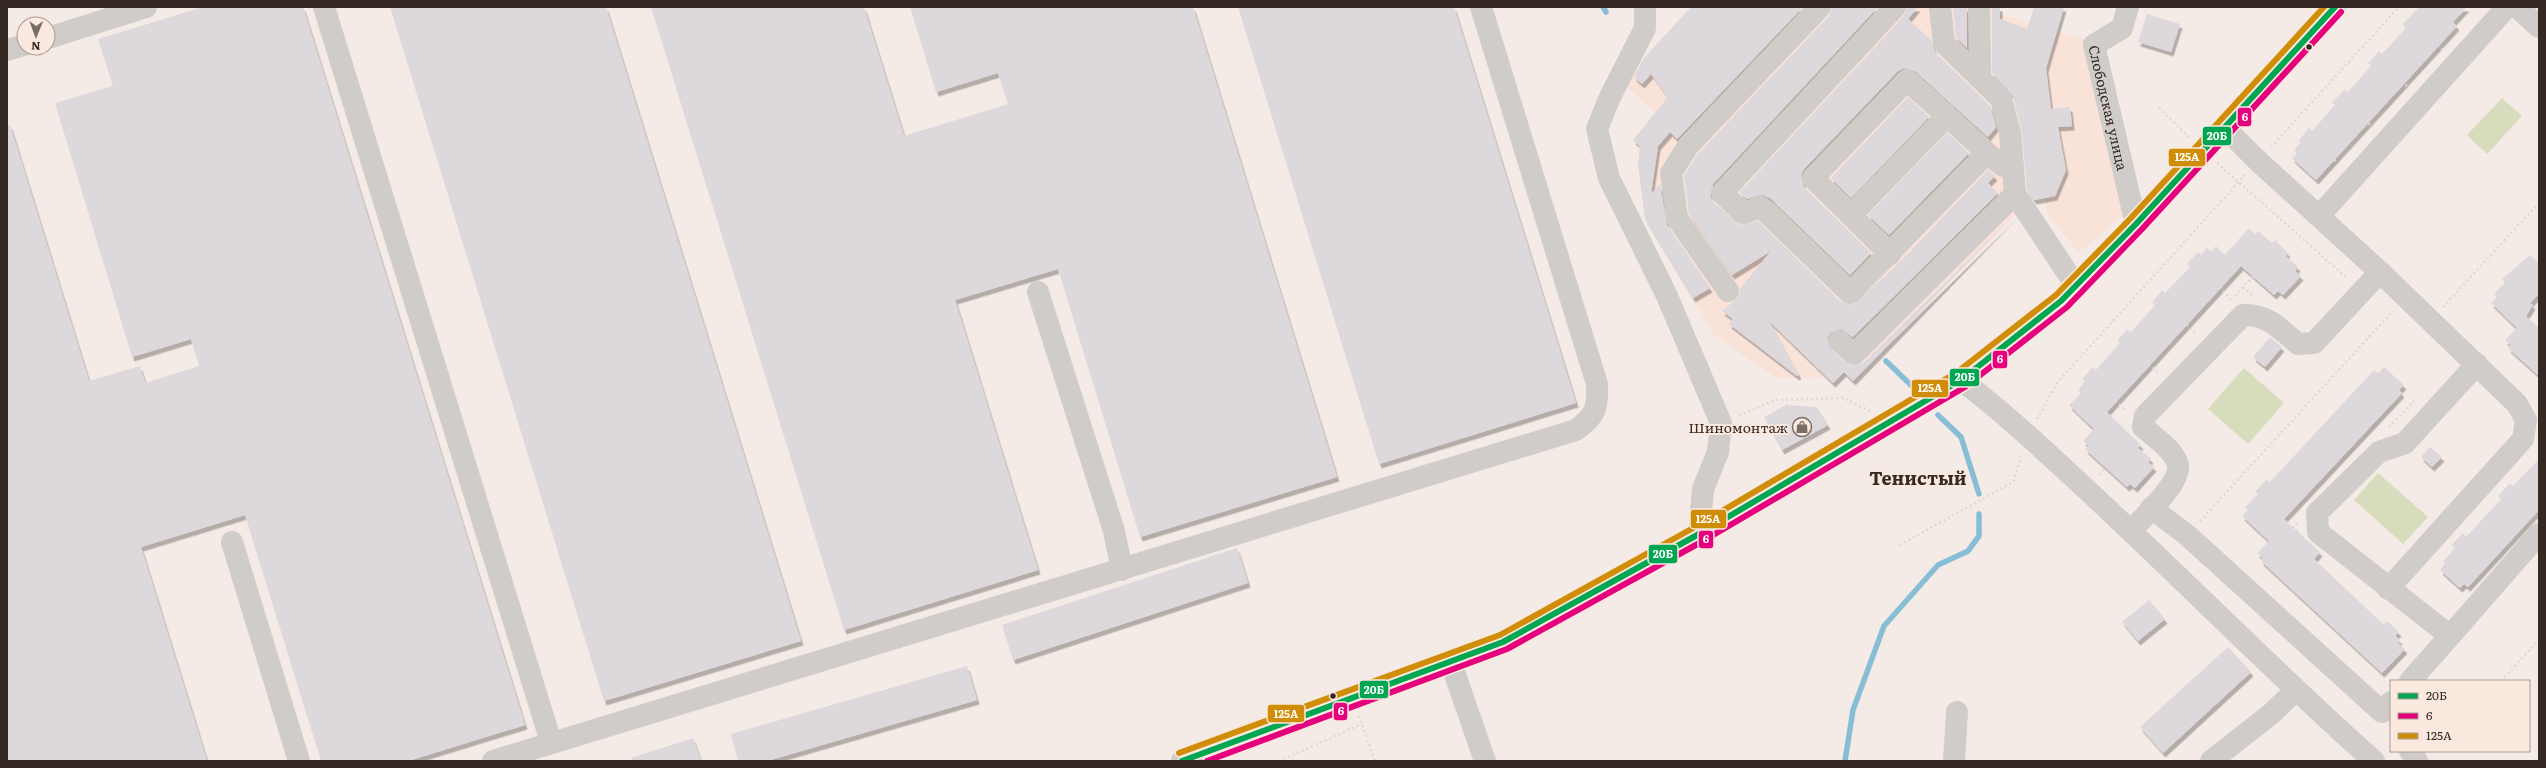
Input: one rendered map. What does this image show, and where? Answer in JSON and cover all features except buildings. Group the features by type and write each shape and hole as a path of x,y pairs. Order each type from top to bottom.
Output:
{"street":[{"path":"56,35 146,7"},
{"path":"324,7 551,742"},
{"path":"493,761 551,742 1122,570 1576,430 1590,420 1598,405 1597,384 1481,7"},
{"path":"1645,7 1645,28 1610,97 1597,129 1609,178 1667,296 1720,423 1718,452 1703,489 1699,534"},
{"path":"1728,291 1677,218 1671,173 1688,146 1820,7"},
{"path":"1895,7 1722,193 1743,213 1761,207 1850,293 1890,254 1987,153"},
{"path":"1940,7 1944,43 2001,99 2010,133 2015,194 2076,286"},
{"path":"1979,7 1980,78"},
{"name":"Слободская улица","path":"2128,7 2122,28 2094,44 2136,224"},
{"path":"1182,761 1236,743 1451,664 1503,642 1699,534 1961,380 2061,301 2136,224 2335,7"},
{"path":"2319,216 2507,7"},
{"path":"2517,7 2539,27"},
{"path":"1890,254 1813,178 1907,80 2003,166 2013,165"},
{"path":"1851,215 1947,116"},
{"path":"2224,127 2258,161 2432,320 2516,404 2526,420 2523,438 2388,589"},
{"path":"1839,341 1854,354 2015,194"},
{"path":"2131,531 2176,480 2178,466 2170,451 2143,427 2145,416 2210,348 2243,315 2255,314 2269,319 2298,344 2314,343 2380,272"},
{"path":"1038,292 1114,531 1122,570"},
{"path":"2450,636 2388,589 2318,532 2317,514 2379,452 2406,442 2477,364"},
{"path":"1961,380 2029,435 2131,531 2295,691 2374,761"},
{"path":"2151,508 2187,535 2388,713"},
{"path":"2411,680 2539,534"},
{"path":"232,542 299,761"},
{"path":"1451,664 1485,761"},
{"path":"2211,761 2271,714 2295,691"},
{"path":"1954,761 1957,712"},
{"path":"2411,752 2417,761"}],"path":[{"path":"1900,545 2013,482 2029,435 2057,383 2399,7"},
{"path":"2159,108 2238,183 2362,291"},
{"path":"2432,320 2539,202"},
{"path":"2255,297 2243,287 2257,273"},
{"path":"2187,535 2407,296"},
{"path":"2386,430 2419,396"},
{"path":"1720,423 1776,400 1843,398 1893,421"},
{"path":"2299,521 2293,527 2305,537"},
{"path":"2502,680 2539,640"},
{"path":"1353,699 1376,761"},
{"path":"1279,761 1362,724"}],"shaded area":[{"path":"1691,7 2000,7 2000,14 2090,41 2128,212 2079,252 2048,216 2044,198 2029,201 1858,376 1776,378 1714,335 1645,219 1638,164 1640,146 1633,140 1655,113 1622,82"}],"green space":[{"path":"2502,98 2522,116 2487,154 2467,135"},
{"path":"2244,368 2284,403 2248,444 2208,409"},
{"path":"2378,473 2428,517 2403,544 2354,500"}],"waterway":[{"path":"1603,7 1606,12"},
{"path":"1886,361 1915,389"},
{"path":"1938,415 1961,437 1979,494"},
{"path":"1845,761 1853,710 1884,626 1938,565 1968,551 1979,536 1979,514"}],"transit line":[{"name":"125А","path":"1179,753 1500,635 1695,527 1956,373 2056,295 2130,219 2324,7"},
{"name":"20Б","path":"1182,761 1503,642 1699,534 1961,380 2061,301 2136,224 2335,7"},
{"name":"6","path":"1207,761 1507,649 1703,541 1965,387 2067,307 2142,229 2341,12"}],"place":[{"name":"Шиномонтаж","path":"1802,427"}],"district":[{"name":"Тенистый","path":"1918,477"}]}
